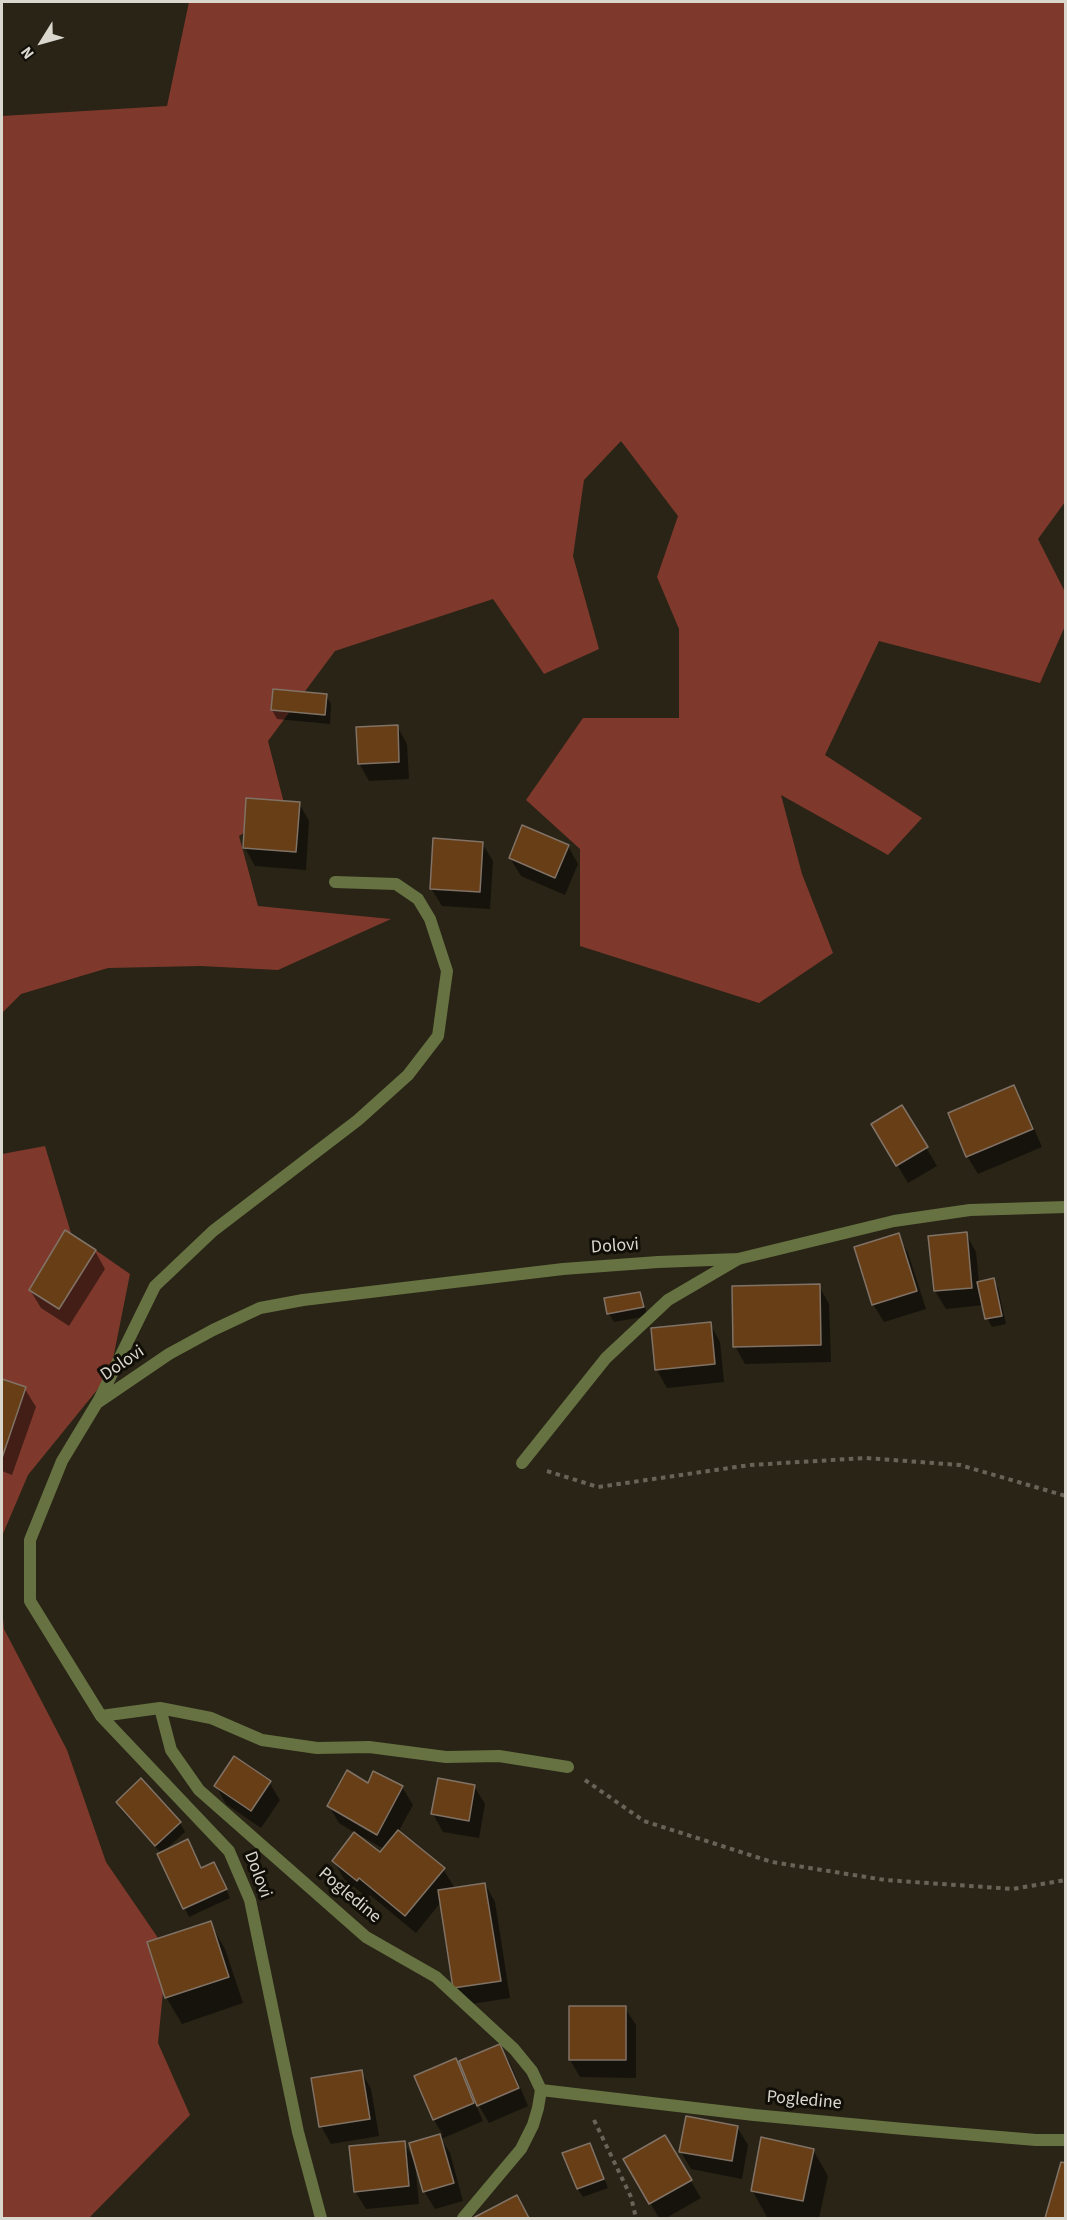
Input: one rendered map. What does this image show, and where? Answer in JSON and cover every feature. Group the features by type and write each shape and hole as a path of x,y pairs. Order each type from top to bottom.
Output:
{"street":[{"path":"97,1404 155,1286 213,1231 358,1120 408,1075 438,1036 447,971 430,919 418,898 396,884 335,882"},
{"name":"Dolovi","path":"321,2218 298,2132 250,1900 237,1870 228,1851 101,1716 30,1600 30,1540 62,1461 97,1404 169,1354 260,1308 303,1300 563,1269 738,1259 894,1221 970,1210 1065,1207"},
{"path":"522,1463 606,1358 668,1300 738,1259"},
{"path":"101,1716 160,1708 211,1718 262,1740 317,1748 369,1747 446,1757 499,1756 568,1767"},
{"name":"Pogledine","path":"160,1708 171,1750 200,1790 366,1936 436,1977 513,2049 532,2071 540,2090 904,2129 1036,2140 1065,2140"},
{"path":"463,2218 521,2149 533,2125 540,2090"}],"path":[{"path":"522,1463 598,1487 750,1465 866,1458 960,1465 1065,1496"},
{"path":"568,1767 644,1821 772,1862 885,1880 1013,1889 1065,1880"},
{"path":"580,2094 626,2186 636,2218"}],"shaded area":[{"path":"189,2 1065,2 1065,502 1038,539 1065,592 1065,626 1040,683 879,641 825,755 922,818 888,855 781,795 802,874 833,953 759,1003 580,946 580,849 526,800 583,718 679,718 679,629 657,577 678,516 621,441 584,480 573,556 599,649 544,674 493,599 335,651 268,741 285,807 239,836 258,906 391,919 278,970 201,966 108,968 21,994 2,1013 2,116 167,106"},
{"path":"45,1146 71,1233 130,1274 110,1374 28,1475 2,1536 2,1154"},
{"path":"2,1608 4,1629 67,1750 106,1862 167,1951 158,2043 190,2115 89,2218 2,2218"}],"building":[{"path":"273,689 327,694 325,715 271,710"},
{"path":"398,725 399,762 358,764 356,727"},
{"path":"246,798 300,802 296,852 243,848"},
{"path":"522,825 569,845 555,878 509,858"},
{"path":"433,838 483,842 480,892 430,889"},
{"path":"1014,1085 1033,1129 966,1157 948,1113"},
{"path":"902,1105 928,1147 896,1166 871,1124"},
{"path":"65,1230 96,1250 59,1309 29,1290"},
{"path":"967,1232 972,1288 934,1291 928,1236"},
{"path":"899,1233 917,1291 872,1305 854,1247"},
{"path":"994,1278 1002,1316 985,1319 977,1282"},
{"path":"820,1284 821,1345 733,1347 732,1286"},
{"path":"640,1292 644,1307 607,1314 604,1298"},
{"path":"711,1322 715,1364 655,1370 651,1328"},
{"path":"2,1379 26,1387 2,1458"},
{"path":"234,1756 271,1781 251,1811 214,1786"},
{"path":"347,1770 368,1783 373,1771 403,1786 377,1835 327,1806"},
{"path":"141,1778 181,1822 155,1846 116,1802"},
{"path":"438,1778 475,1785 469,1821 431,1814"},
{"path":"398,1830 445,1868 405,1916 359,1878 357,1881 332,1861 354,1832 380,1852"},
{"path":"188,1839 201,1868 214,1862 227,1889 183,1909 157,1854"},
{"path":"485,1883 501,1981 453,1988 438,1890"},
{"path":"211,1921 229,1977 165,1998 147,1942"},
{"path":"569,2006 626,2006 626,2060 569,2060"},
{"path":"500,2044 519,2088 477,2106 459,2061"},
{"path":"456,2058 474,2103 433,2120 414,2076"},
{"path":"362,2070 370,2119 319,2127 311,2078"},
{"path":"686,2116 738,2126 732,2161 679,2152"},
{"path":"440,2134 454,2183 423,2192 409,2143"},
{"path":"665,2135 692,2180 649,2204 623,2159"},
{"path":"761,2137 814,2149 803,2201 751,2191"},
{"path":"405,2141 409,2186 354,2192 349,2146"},
{"path":"590,2143 604,2179 577,2189 562,2153"},
{"path":"1061,2162 1066,2163 1066,2218 1045,2218"},
{"path":"517,2195 529,2218 473,2218"}]}
